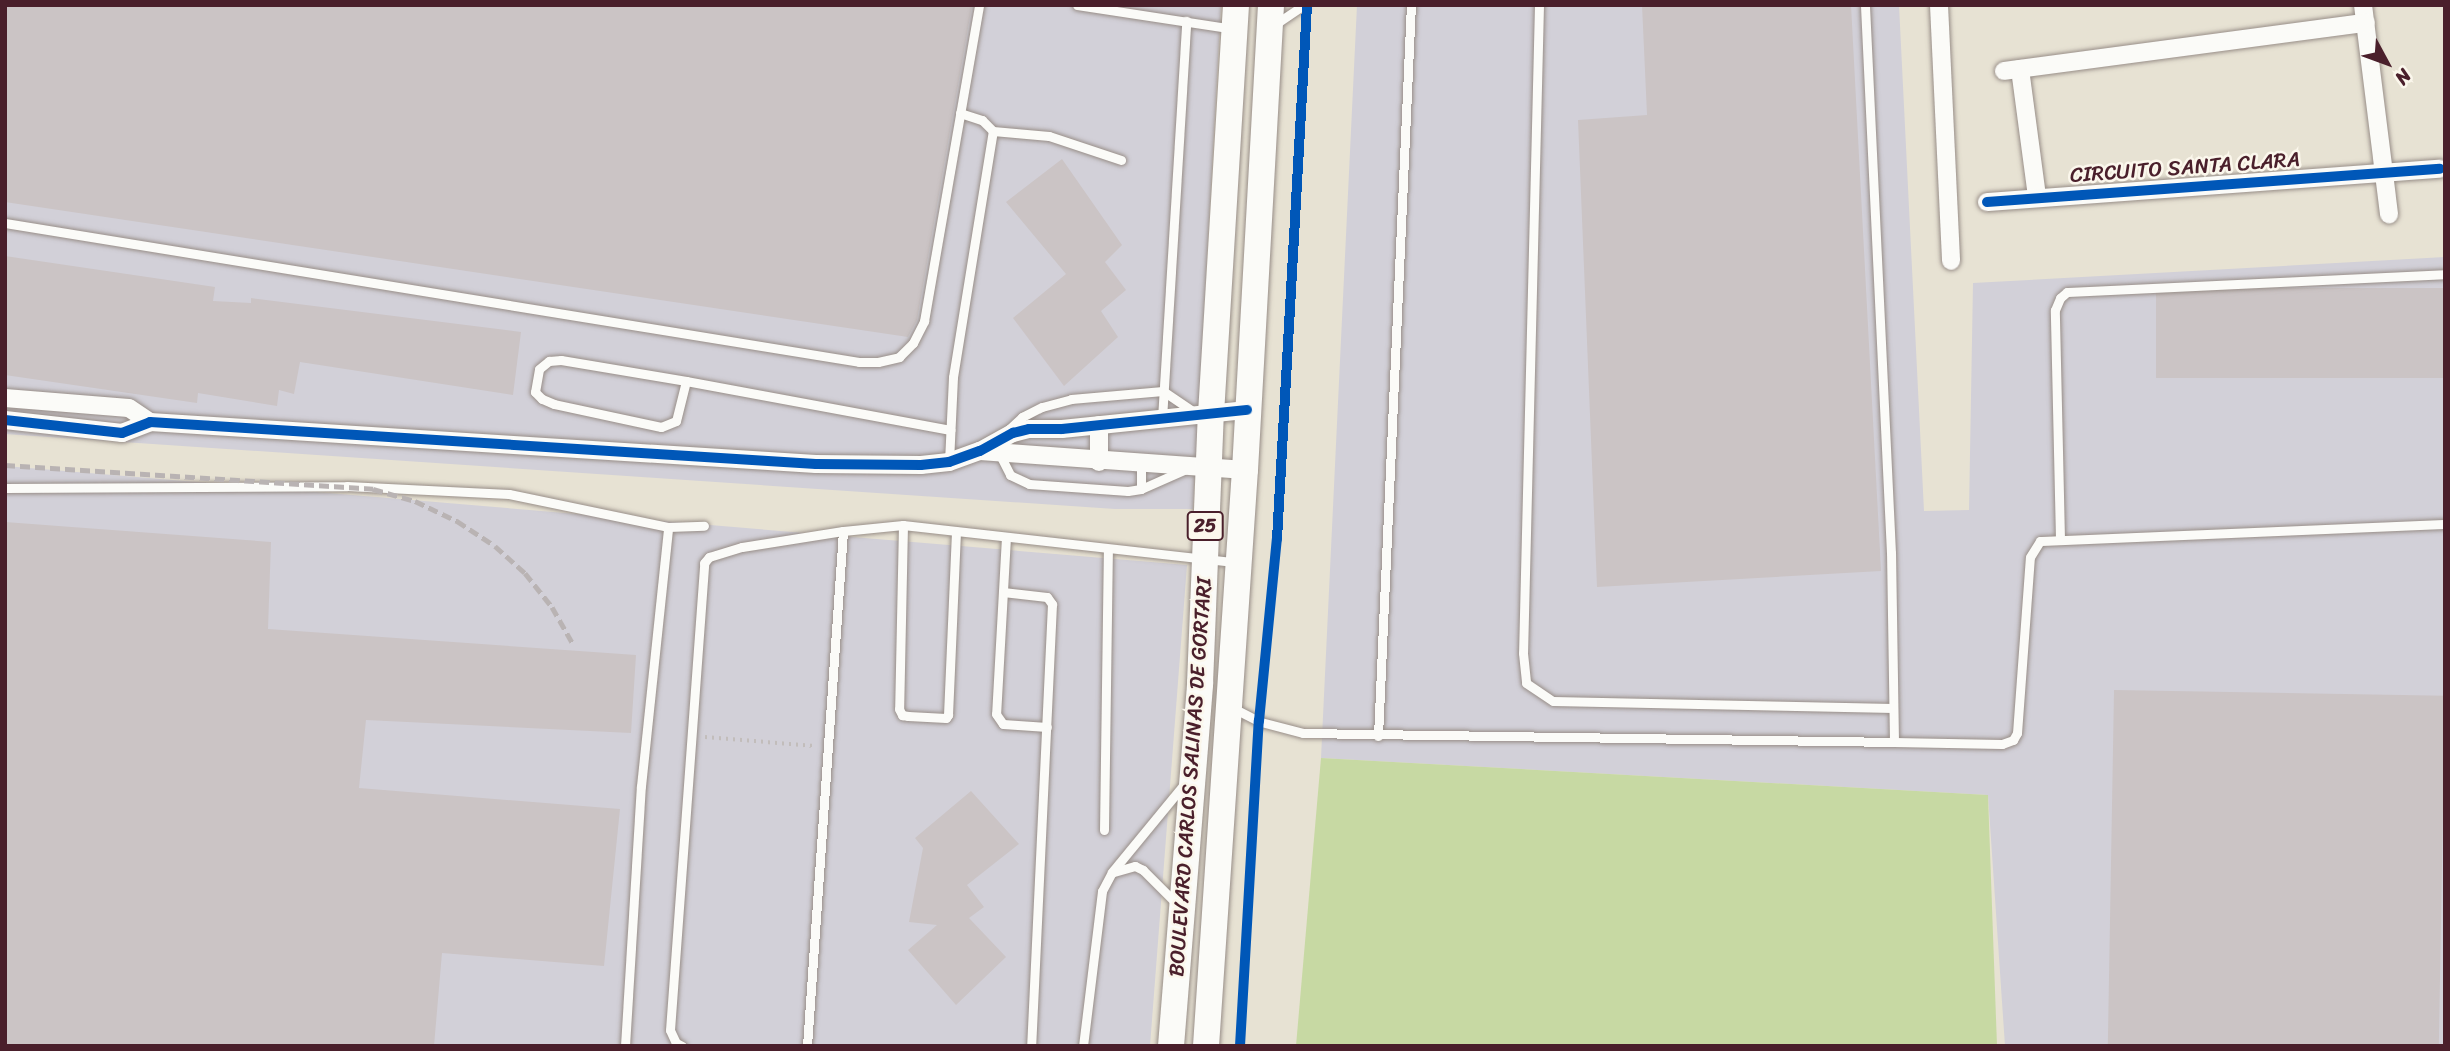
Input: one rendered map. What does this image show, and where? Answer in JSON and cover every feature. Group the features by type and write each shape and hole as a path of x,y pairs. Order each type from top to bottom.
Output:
{"main road":[{"name":"BOULEVARD CARLOS SALINAS DE GORTARI","path":"1169,1044 1200,684 1204,559 1198,468 1235,17"},
{"name":"BOULEVARD CARLOS SALINAS DE GORTARI","path":"1206,1046 1230,706 1236,562 1245,470 1270,17"}],"street":[{"path":"1939,5 1951,261"},
{"path":"2037,196 2012,70 2365,14 2389,214"},
{"name":"CIRCUITO SANTA CLARA","path":"1987,202 2037,196 2440,169"},
{"path":"5,398 129,408 150,422"},
{"path":"5,420 122,433 150,422 816,464 921,465 949,462 992,448 1029,429 1247,410"},
{"path":"1099,425 1099,461"},
{"path":"992,448 1141,465 1245,470"}],"lane":[{"path":"5,223 859,362 878,362 899,357 914,342 923,321 979,5"},
{"path":"1077,5 1186,21 1235,17"},
{"path":"1270,17 1304,5"},
{"path":"1378,736 1411,5"},
{"path":"1539,5 1523,653 1526,683 1552,701 1893,708"},
{"path":"1865,5 1891,553 1894,742"},
{"path":"1162,419 1186,21"},
{"path":"960,113 982,120 993,131 1049,136 1121,160"},
{"path":"949,462 953,377 993,131"},
{"path":"2060,539 2055,310 2060,298 2067,292 2445,274"},
{"path":"685,381 676,421 661,427 554,404 535,392 539,369 549,361 561,360 685,381 950,430"},
{"path":"1198,468 1141,489 1128,491 1029,484 1010,475 992,448 1022,417 1042,407 1071,399 1163,391 1204,415"},
{"path":"1141,465 1141,489"},
{"path":"5,488 347,486 509,494 668,527 704,526"},
{"path":"1230,706 1261,722 1297,733 2002,744 2013,740 2017,733 2030,558 2040,541 2445,524"},
{"path":"682,1046 676,1043 670,1030 704,563 709,557 741,547 843,531 903,525 1108,550 1236,562"},
{"path":"903,525 899,709 902,715 908,716 946,718 948,715 956,531"},
{"path":"625,1046 641,786 668,527"},
{"path":"807,1046 843,531"},
{"path":"1006,537 997,719 1008,725 1047,727"},
{"path":"1104,830 1108,550"},
{"path":"1003,592 1046,597 1052,601 1031,1046"},
{"path":"1083,1046 1102,891 1112,872 1191,775"},
{"path":"1112,872 1135,866 1143,870 1182,910"}],"path":[{"path":"691,735 828,747"}],"shaded area":[{"path":"5,5 1221,5 1193,509 1115,509 5,434"},
{"path":"1357,5 1899,5 1924,511 1969,510 1973,283 2445,257 2445,1046 2005,1046 1988,795 1321,758"},
{"path":"5,466 1187,565 1150,1046 5,1046"}],"green space":[{"path":"1321,758 1988,795 1997,1046 1296,1046"}],"building":[{"path":"5,5 972,5 917,320 908,337 5,202"},
{"path":"1642,5 1851,5 1881,571 1597,587 1578,120 1647,115"},
{"path":"1062,159 1122,245 1105,262 1126,290 1101,311 1118,337 1064,386 1013,318 1066,274 1006,202"},
{"path":"5,256 215,287 213,301 251,303 251,298 521,332 513,395 300,362 294,394 279,390 277,406 198,393 197,403 5,375"},
{"path":"2156,288 2445,288 2445,378 2156,378"},
{"path":"5,522 271,542 268,629 636,655 631,733 366,720 359,788 620,809 604,966 442,953 434,1046 5,1046"},
{"path":"2114,690 2445,696 2439,1046 2108,1046"},
{"path":"971,791 1019,844 967,885 984,907 969,918 1006,957 956,1005 908,950 937,925 909,922 923,848 915,838"}],"railway":[{"path":"5,465 373,489 415,501 457,521 495,546 525,573 552,607 573,644"}],"cycle path":[{"path":"1240,1046 1259,721 1277,539 1307,5"},
{"path":"1987,202 2440,169"},
{"path":"5,420 122,433 150,422 816,464 921,465 949,462 980,451 1013,433 1029,429 1062,429 1247,410"}]}
